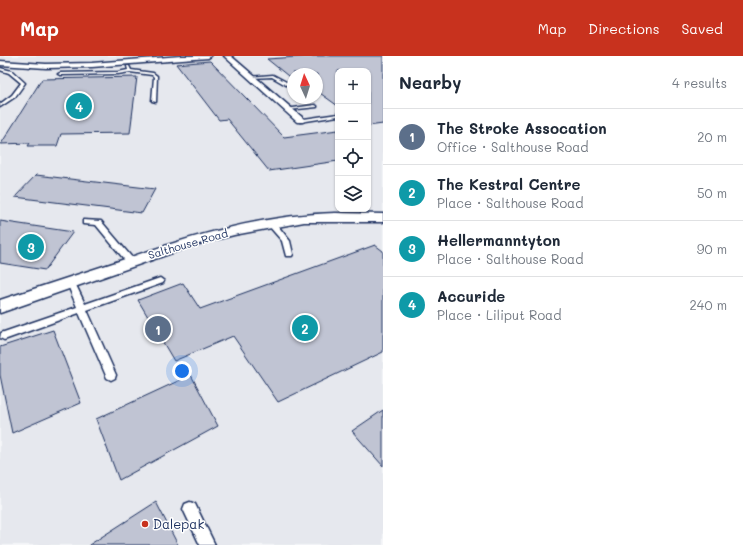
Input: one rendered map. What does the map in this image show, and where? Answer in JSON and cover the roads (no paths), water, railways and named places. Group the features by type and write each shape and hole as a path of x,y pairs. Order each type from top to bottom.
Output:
{"street":[{"path":"0,63 92,65 208,56"},
{"path":"227,56 300,120"},
{"name":"Salthouse Road","path":"0,307 71,284 190,242 232,231 304,218 383,218"}],"lane":[{"path":"125,62 130,71"},
{"path":"0,73 24,64"},
{"path":"0,69 7,70 23,83 18,92 0,106"},
{"path":"60,74 118,73 130,71 153,74 156,78 154,101"},
{"path":"251,77 273,76 287,83"},
{"path":"288,109 316,106"},
{"path":"300,120 335,115"},
{"path":"86,222 98,223 131,262"},
{"path":"271,223 286,241 289,254"},
{"path":"4,336 82,310 160,281"},
{"path":"71,284 111,376"},
{"path":"190,509 208,545"}],"place":[{"name":"Accuride","path":"79,106"},
{"name":"Hellermanntyton","path":"31,247"},
{"name":"The Kestral Centre","path":"305,328"},
{"name":"The Stroke Assocation","path":"158,329"},
{"name":"Dalepak","path":"145,524"}]}
